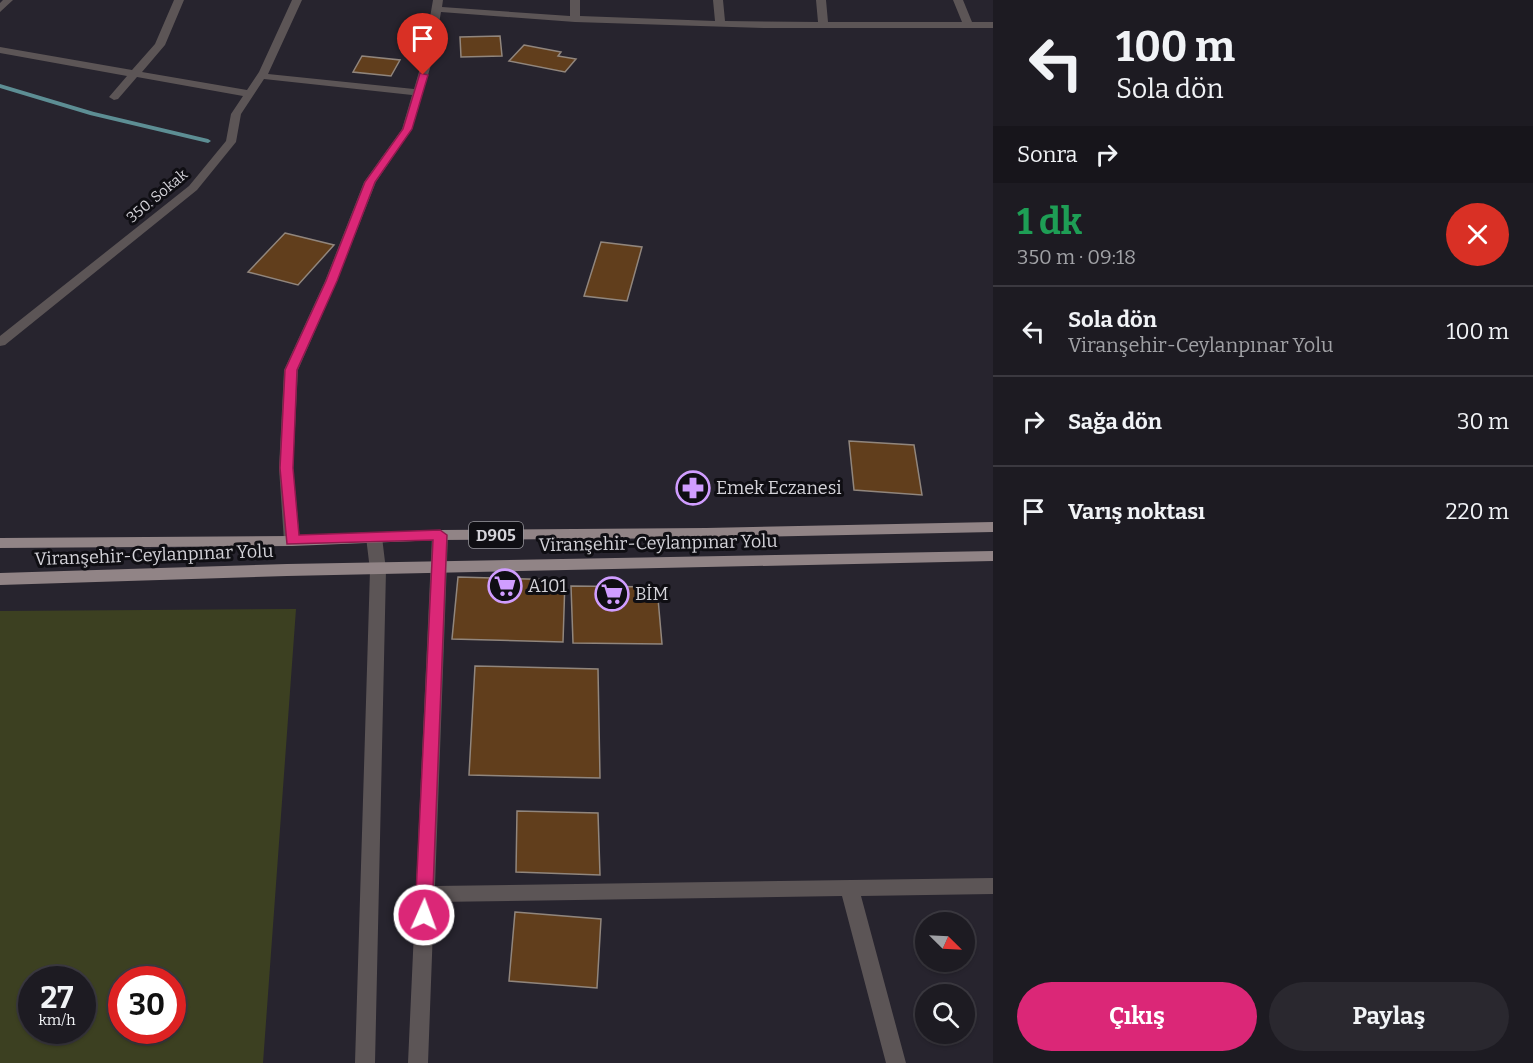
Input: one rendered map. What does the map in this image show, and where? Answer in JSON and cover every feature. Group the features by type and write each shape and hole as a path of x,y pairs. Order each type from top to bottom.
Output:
{"main road":[{"name":"Viranşehir-Ceylanpınar Yolu","path":"0,543 993,527"},
{"name":"Viranşehir-Ceylanpınar Yolu","path":"0,579 438,567 993,556"}],"street":[{"path":"0,9 8,0"},
{"path":"114,97 160,45 179,0"},
{"name":"350. Sokak","path":"0,342 193,188 231,142 236,114 262,76 297,0"},
{"path":"575,0 575,19"},
{"path":"718,0 720,23"},
{"path":"821,0 823,23"},
{"path":"958,0 968,25"},
{"path":"292,540 286,468 291,370 332,281 370,182 407,129 428,58 437,5 575,19 720,23 993,25"},
{"path":"0,50 250,94"},
{"path":"262,76 418,93"},
{"path":"0,323 12,332"},
{"path":"418,1063 440,535"},
{"path":"365,1063 378,570 374,537"},
{"path":"424,894 561,894 993,886"},
{"path":"849,887 896,1063"}],"green space":[{"path":"296,609 263,1063 0,1063 0,611"}],"building":[{"path":"500,36 502,56 461,57 460,37"},
{"path":"524,45 561,52 558,56 576,59 565,72 509,61"},
{"path":"362,56 400,60 391,76 353,72"},
{"path":"285,233 334,245 298,285 248,272"},
{"path":"601,242 642,247 627,301 584,296"},
{"path":"849,441 914,445 922,495 854,490"},
{"path":"458,577 565,580 563,642 452,639"},
{"path":"571,586 657,587 662,644 573,643"},
{"path":"475,666 598,669 600,778 469,775"},
{"path":"517,811 598,813 600,875 516,872"},
{"path":"515,912 601,919 597,988 509,981"}],"waterway":[{"path":"0,86 92,114 208,141"}],"place":[{"name":"Emek Eczanesi","path":"693,488"},
{"name":"A101","path":"505,586"},
{"name":"BİM","path":"612,594"}],"route":[{"path":"423,75 407,129 370,182 332,281 291,370 286,468 292,540 440,535 424,915"}]}
